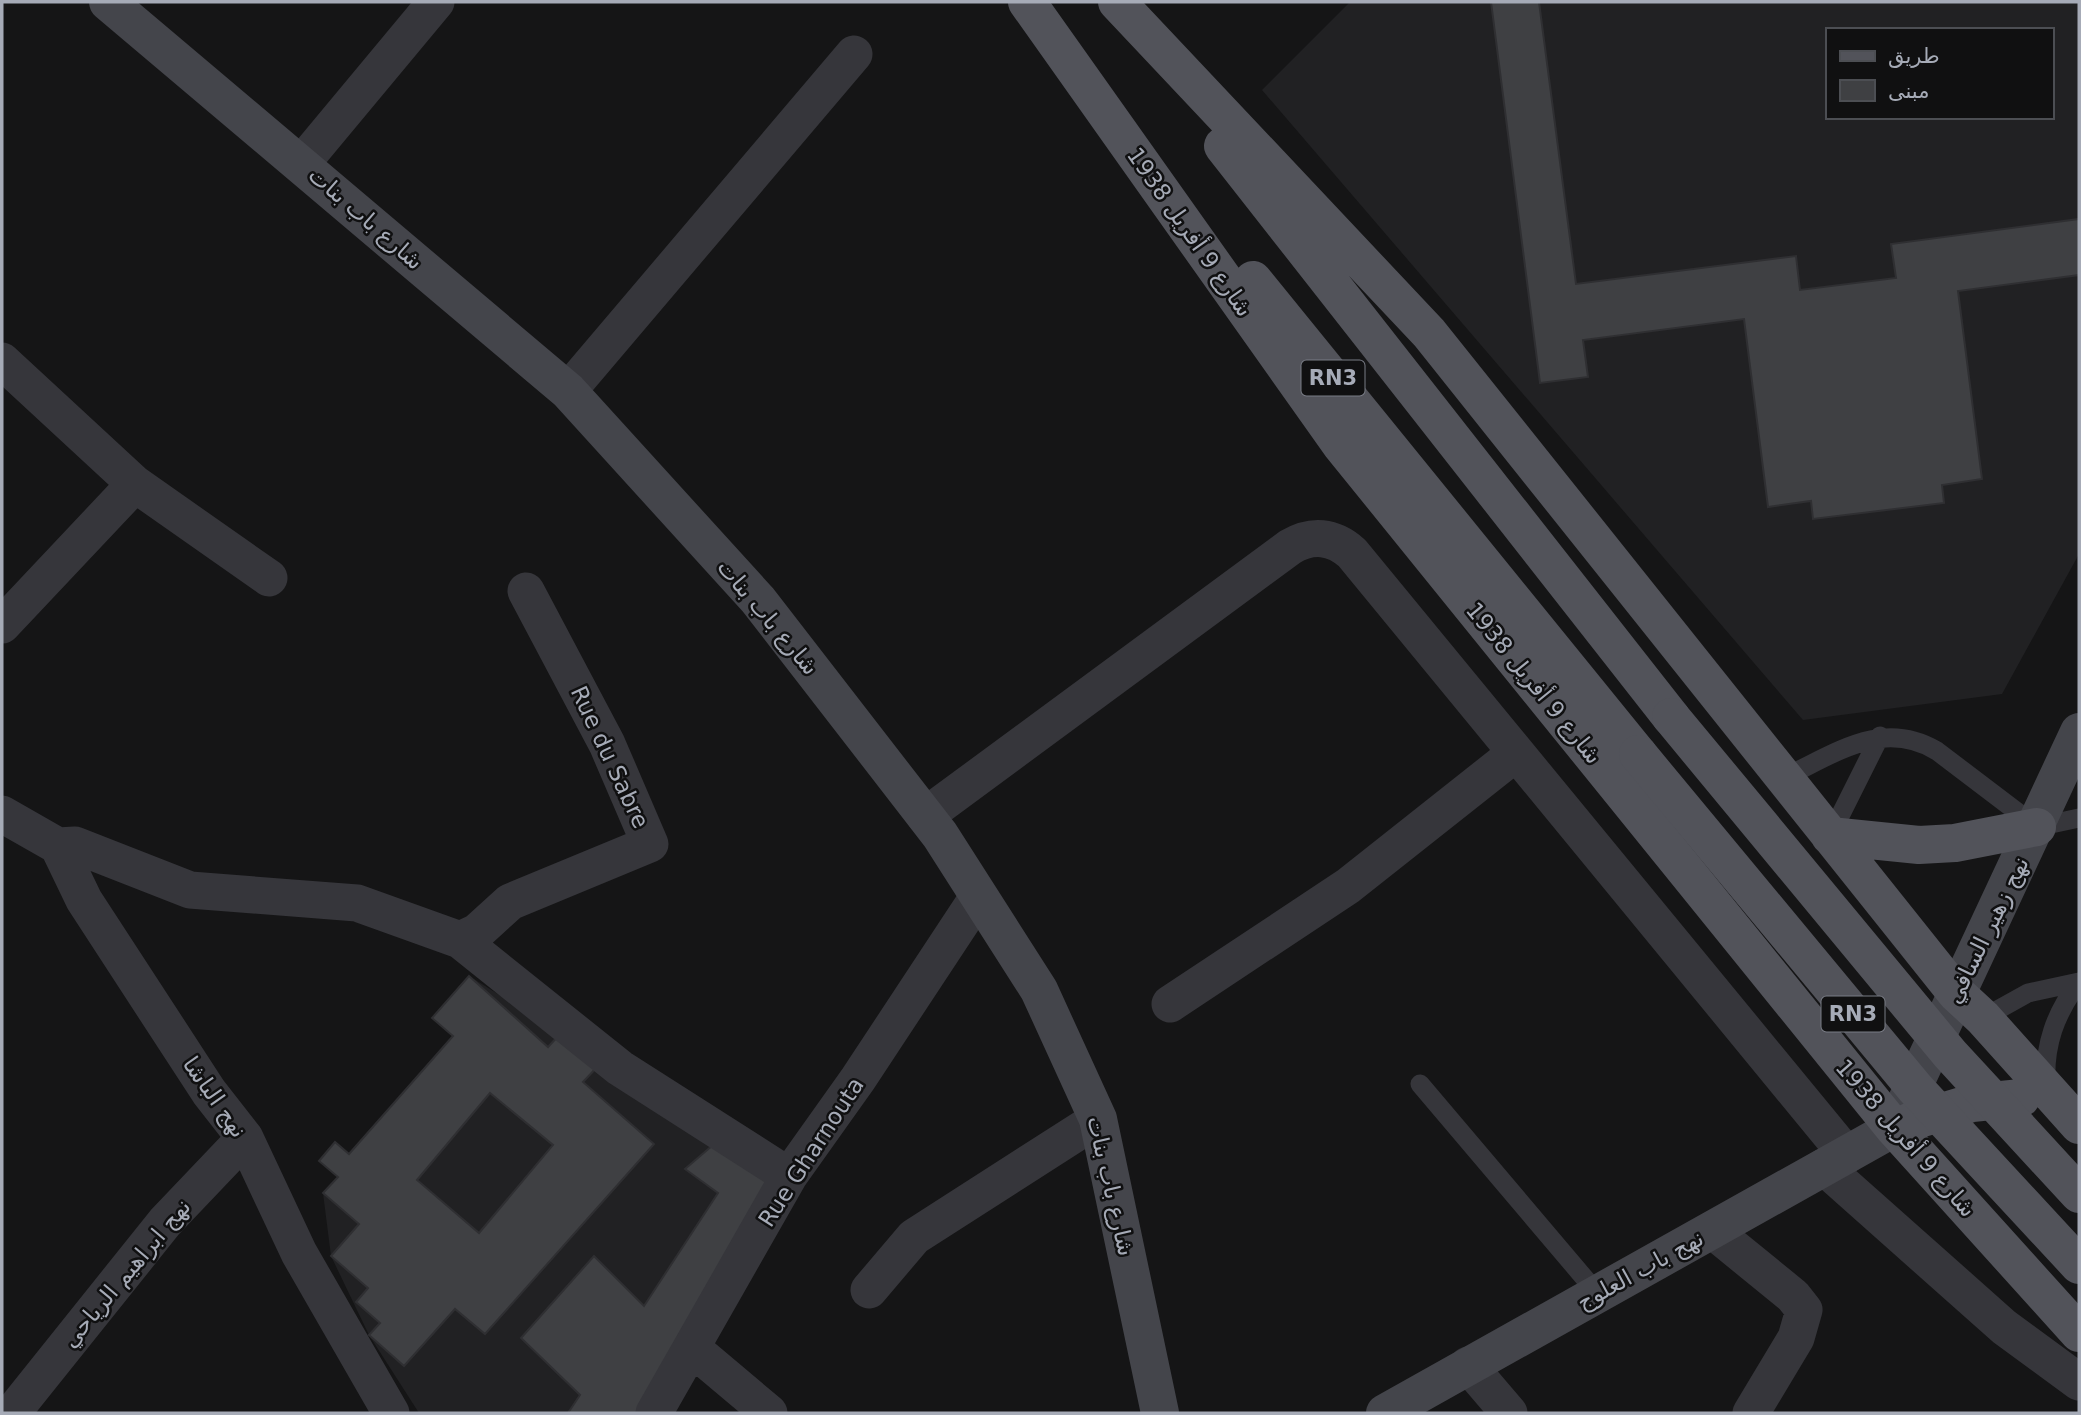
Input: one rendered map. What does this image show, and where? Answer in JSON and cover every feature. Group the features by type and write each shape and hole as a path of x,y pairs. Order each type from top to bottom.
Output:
{"main road":[{"name":"شارع باب بنات","path":"108,2 302,163 568,391 758,600 925,816 1039,990 1098,1119 1160,1413"},
{"name":"شارع 9 أفريل 1938","path":"1027,2 1638,754 1914,1088 2079,1265"},
{"name":"شارع 9 أفريل 1938","path":"1027,2 1341,444 1895,1128 2079,1333"},
{"name":"RN3","path":"1109,2 1671,717 1950,1054 2079,1194"},
{"path":"1117,2 1429,333 1830,836 1969,1006 2060,1105"},
{"name":"نهج زهير السافي","path":"1895,1128 1969,1006 2037,827 2079,732"},
{"path":"1830,836 1919,845 1955,843 2037,827"},
{"path":"1895,1128 1933,1113 1972,1103 2013,1098 2060,1105"},
{"name":"نهج باب العلوج","path":"1385,1413 1895,1128"}],"street":[{"path":"302,163 436,2"},
{"path":"568,391 854,54"},
{"path":"2,362 135,484 269,578"},
{"path":"2,625 135,484"},
{"path":"925,816 1290,547 1310,538 1333,540 1352,553 1516,753 1835,1161 2004,1327 2079,1382"},
{"name":"Rue du Sabre","path":"460,940 477,932 510,902 650,844 607,744 526,591"},
{"path":"1170,1004 1348,886 1516,753"},
{"path":"2,814 58,846 75,845 190,890 358,903 460,940 620,1068 789,1176"},
{"name":"نهج الباشا","path":"58,846 84,900 209,1092 245,1138 299,1253 391,1413"},
{"name":"Rue Gharnouta","path":"654,1413 693,1349 789,1176 858,1079 978,897"},
{"path":"869,1290 914,1237 1098,1119"},
{"name":"نهج ابراهيم الرياحي","path":"12,1413 165,1222 245,1138"},
{"path":"1712,1230 1793,1296 1804,1310 1797,1338 1751,1413"},
{"path":"693,1349 769,1413"},
{"path":"1468,1365 1509,1413"}],"lane":[{"path":"1830,836 1880,736"},
{"path":"1783,778 1880,736 1901,736 1920,741 2037,827 2079,818"},
{"path":"1969,1006 2079,982"},
{"path":"2060,1105 2045,1067 2051,1032 2065,1000 2079,982"},
{"path":"1420,1084 1598,1294"}],"shaded area":[{"path":"1350,2 2079,2 2079,554 2002,694 1803,720 1262,90"},
{"path":"469,976 561,1033 777,1186 646,1413 419,1413 369,1335 331,1256 323,1193 338,1177 319,1161 335,1142 349,1154 453,1037 432,1018"}],"building":[{"path":"1491,2 1539,2 1576,284 1796,256 1800,290 1896,278 1891,244 2079,219 2079,275 1958,291 1982,479 1942,485 1944,503 1813,519 1811,501 1768,507 1744,319 1583,340 1588,377 1540,383"},
{"path":"469,976 548,1047 561,1033 599,1065 583,1082 654,1144 485,1334 455,1309 404,1366 369,1335 380,1323 356,1302 368,1288 331,1256 359,1224 323,1193 338,1177 319,1161 335,1142 349,1154 453,1036 432,1018","holes":["490,1093 553,1145 479,1233 417,1180"]},
{"path":"713,1145 777,1186 646,1413 568,1413 580,1395 521,1338 594,1256 644,1306 718,1193 685,1169"}]}
